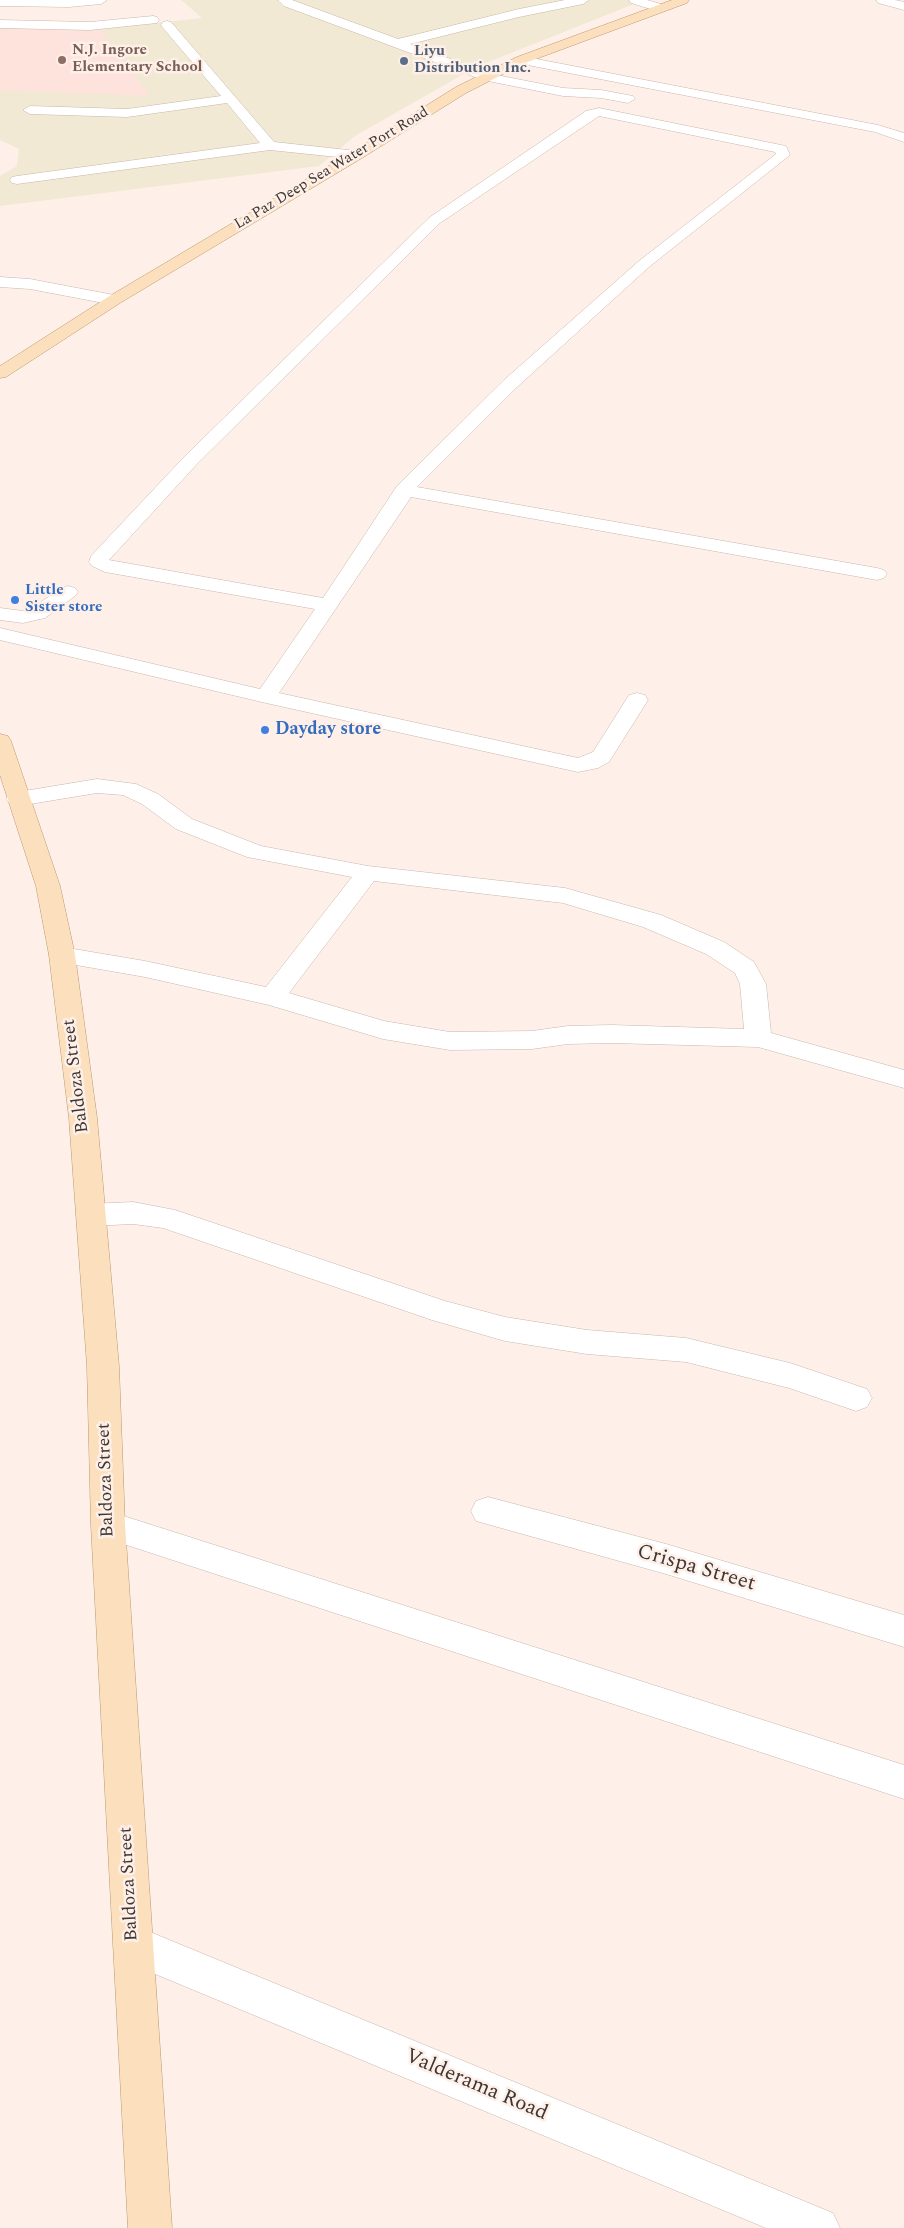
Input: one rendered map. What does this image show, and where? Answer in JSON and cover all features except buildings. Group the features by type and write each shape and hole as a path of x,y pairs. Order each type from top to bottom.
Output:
{"main road":[{"name":"La Paz Deep Sea Water Port Road","path":"4,367 357,155 461,90 521,60 683,0"},
{"name":"Baldoza Street","path":"0,741 48,886 62,954 83,1118 103,1366 108,1525 150,2228"}],"street":[{"path":"0,2 69,3 101,0"},
{"path":"284,0 488,76 564,92 601,94 639,102"},
{"path":"399,43 519,13 583,0"},
{"path":"635,0 660,8"},
{"path":"882,0 904,6"},
{"path":"501,7 519,13"},
{"path":"0,24 90,26 153,20"},
{"path":"167,24 270,146"},
{"path":"521,60 878,129 904,138"},
{"path":"30,110 127,113 229,99"},
{"path":"266,697 328,606 404,490 510,384 644,264 784,155 781,149 599,112 591,114 436,220 191,460 101,556 99,562 105,566 328,606"},
{"path":"17,180 270,146 357,155"},
{"path":"0,282 30,284 114,300"},
{"path":"404,490 876,574"},
{"path":"0,614 23,616 38,614 68,592"},
{"path":"0,634 266,697 578,765 590,763 601,758 637,700"},
{"path":"18,799 97,786 128,789 150,799 184,824 255,852 368,873 467,883 564,896 652,920 715,948 745,968 753,984 758,1038"},
{"path":"272,997 368,873"},
{"path":"62,954 145,969 272,997 383,1030 450,1041 532,1040 568,1035 611,1034 758,1038 904,1079"},
{"path":"90,1215 133,1213 165,1218 443,1312 505,1329 587,1342 686,1350 790,1376 856,1398"},
{"name":"Crispa Street","path":"488,1511 666,1559 904,1630"},
{"path":"108,1525 904,1782"},
{"name":"Valderama Road","path":"133,1945 818,2228"}],"shaded area":[{"path":"181,0 644,0 476,67 355,136 319,166 0,206 0,176 17,166 19,149 0,140 0,89 100,29 202,18"},
{"name":"N.J. Ingore Elementary School","path":"0,27 100,29 150,96 0,90"}],"place":[{"name":"N.J. Ingore Elementary School","path":"62,60"},
{"name":"Liyu Distribution Inc.","path":"404,61"},
{"name":"Little Sister store","path":"15,600"},
{"name":"Dayday store","path":"265,730"}]}
